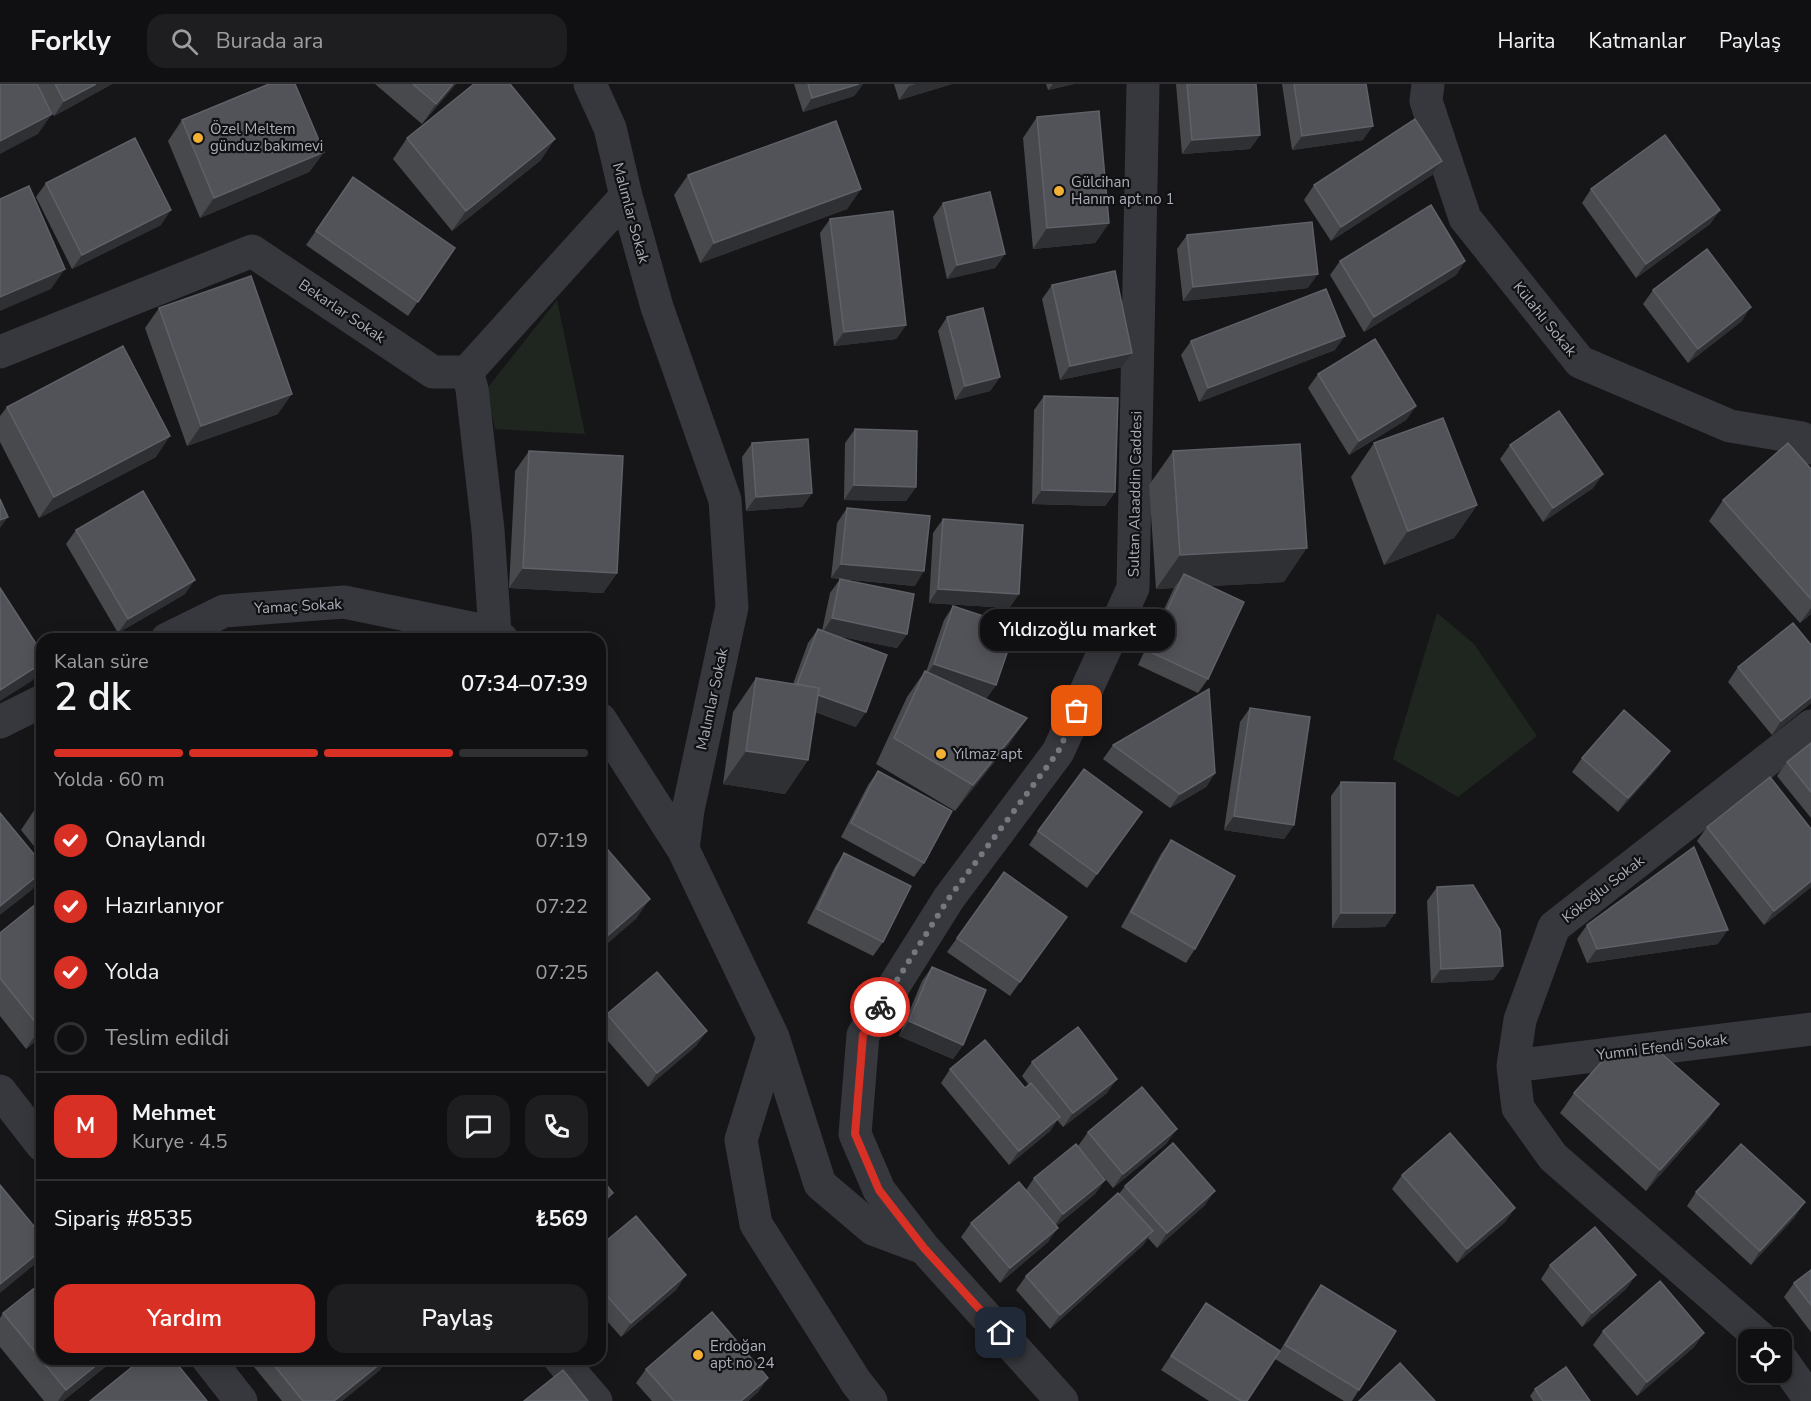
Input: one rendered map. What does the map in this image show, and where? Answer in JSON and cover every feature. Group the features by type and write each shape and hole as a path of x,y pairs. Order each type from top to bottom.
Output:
{"street":[{"name":"Malımlar Sokak","path":"590,84 610,128 657,308 725,500 732,607 688,810 683,849"},
{"name":"Sultan Alaaddin Caddesi","path":"1062,1401 924,1248 879,1190 855,1134 863,1035 949,898 1058,752 1133,588 1143,84"},
{"name":"Külahlı Sokak","path":"1428,84 1426,101 1465,218 1580,362 1730,426 1802,438 1811,448"},
{"path":"498,633 472,389 467,372 626,196"},
{"name":"Bekarlar Sokak","path":"0,352 252,250 433,372 467,372"},
{"name":"Yamaç Sokak","path":"179,633 224,611 344,602 484,633"},
{"path":"0,722 36,704"},
{"name":"Kökoğlu Sokak","path":"1750,1329 1553,1156 1518,1108 1513,1066 1520,1020 1554,927 1811,726"},
{"path":"606,728 683,849 773,1037 820,1184 873,1229 924,1248"},
{"name":"Yumni Efendi Sokak","path":"1513,1066 1811,1029"},
{"path":"773,1037 741,1140 756,1224 856,1382 871,1401"},
{"path":"0,1091 36,1137"},
{"path":"213,1365 241,1401"},
{"path":"565,1365 596,1401"},
{"path":"1792,1375 1810,1401"}],"shaded area":[{"path":"557,300 585,434 495,429 486,390"},
{"path":"1437,613 1474,644 1537,736 1458,797 1393,759"}],"building":[{"path":"0,84 37,84 52,114 0,141"},
{"path":"55,84 96,84 64,101"},
{"path":"269,84 295,84 324,152 214,198 182,120"},
{"path":"413,84 453,84 436,104"},
{"path":"474,84 510,84 555,139 466,211 407,138"},
{"path":"808,84 859,84 812,98"},
{"path":"1187,84 1256,84 1260,135 1192,140"},
{"path":"1294,84 1366,84 1373,126 1302,136"},
{"name":"Gülcihan Hanım apt no 1","path":"1099,111 1109,223 1047,228 1037,117"},
{"path":"1415,119 1442,161 1341,227 1314,185"},
{"path":"836,121 861,189 714,243 688,175"},
{"path":"1665,135 1720,210 1646,264 1591,189"},
{"path":"135,138 171,210 82,255 46,183"},
{"path":"353,177 455,248 418,302 316,231"},
{"path":"29,186 65,269 0,297 0,199"},
{"path":"990,192 1005,254 957,265 943,203"},
{"path":"1431,205 1465,261 1374,317 1340,261"},
{"path":"893,211 906,325 844,332 830,219"},
{"path":"1312,222 1318,274 1193,287 1187,235"},
{"path":"1707,249 1751,307 1698,349 1653,290"},
{"path":"1115,271 1132,353 1070,366 1052,285"},
{"path":"251,276 292,394 201,426 159,308"},
{"path":"1326,289 1345,336 1208,388 1191,341"},
{"path":"983,308 1000,377 965,386 947,317"},
{"path":"1375,339 1416,406 1359,441 1318,374"},
{"path":"123,346 170,436 54,497 7,407"},
{"path":"1044,396 1118,398 1115,492 1042,490"},
{"path":"1559,411 1603,474 1553,508 1510,445"},
{"path":"1443,418 1477,505 1408,531 1374,443"},
{"path":"855,429 917,431 916,487 854,485"},
{"path":"808,439 812,493 756,497 752,443"},
{"path":"1788,443 1811,469 1811,599 1723,500"},
{"path":"1300,444 1307,548 1180,555 1173,451"},
{"path":"529,451 623,456 617,573 523,568"},
{"path":"143,491 195,580 128,619 76,530"},
{"path":"0,499 8,517 0,520"},
{"path":"847,508 930,516 924,571 841,564"},
{"path":"943,519 1023,525 1019,594 938,589"},
{"path":"1184,574 1244,602 1208,679 1148,651"},
{"path":"840,579 914,594 907,634 832,618"},
{"path":"0,588 36,644 36,667 0,690"},
{"path":"953,606 1016,627 996,685 934,664"},
{"path":"1793,623 1811,645 1811,697 1781,721 1738,667"},
{"path":"818,629 887,655 866,712 818,695 819,688 797,684"},
{"path":"925,671 1027,718 973,785 894,738"},
{"path":"756,678 819,688 808,760 746,751"},
{"path":"1209,689 1215,773 1180,794 1113,745"},
{"path":"1250,708 1310,717 1294,825 1234,816"},
{"path":"1624,710 1670,751 1628,798 1582,758"},
{"path":"1811,743 1811,792 1787,762"},
{"path":"1084,769 1142,812 1097,874 1038,831"},
{"path":"878,771 952,811 924,863 851,823"},
{"path":"1770,777 1811,829 1811,881 1774,911 1707,827"},
{"path":"1341,782 1395,783 1395,913 1341,913"},
{"path":"0,813 36,857 36,877 0,906"},
{"path":"1171,840 1235,876 1195,949 1131,912"},
{"path":"1694,847 1728,930 1597,949 1587,925"},
{"path":"606,848 650,899 606,937"},
{"path":"844,853 911,886 883,942 817,909"},
{"path":"1004,872 1067,917 1020,982 957,938"},
{"path":"1473,885 1500,930 1503,966 1441,969 1437,887"},
{"path":"36,904 36,1023 0,978 0,933"},
{"path":"932,967 986,990 963,1045 909,1021"},
{"path":"657,972 707,1031 657,1073 607,1014"},
{"path":"1078,1027 1117,1079 1073,1113 1032,1062"},
{"path":"985,1040 1025,1088 1031,1083 1060,1117 1019,1151 950,1069"},
{"path":"1662,1054 1719,1104 1660,1170 1574,1093 1605,1058"},
{"path":"1142,1087 1177,1129 1123,1174 1088,1132"},
{"path":"1450,1133 1515,1208 1467,1249 1402,1175"},
{"path":"1173,1143 1215,1191 1167,1233 1125,1186"},
{"path":"1076,1144 1105,1180 1063,1214 1034,1178"},
{"path":"1741,1144 1805,1202 1760,1251 1696,1192"},
{"path":"1019,1182 1058,1228 1010,1268 971,1223"},
{"path":"606,1184 613,1193 606,1199"},
{"path":"0,1185 36,1229 36,1255 0,1284"},
{"path":"1118,1193 1153,1231 1060,1315 1026,1276"},
{"path":"636,1216 686,1275 631,1323 606,1295 606,1241"},
{"path":"1595,1227 1636,1275 1592,1313 1550,1265"},
{"path":"1811,1270 1811,1305 1794,1283"},
{"path":"1660,1281 1704,1333 1647,1382 1603,1331"},
{"path":"1321,1285 1396,1331 1359,1390 1285,1345"},
{"path":"36,1287 36,1353 3,1313"},
{"path":"1206,1303 1280,1351 1247,1401 1241,1401 1171,1356"},
{"name":"Erdoğan apt no 24","path":"712,1312 768,1378 741,1401 674,1401 646,1369"},
{"path":"1400,1363 1435,1401 1359,1401"},
{"path":"46,1365 97,1365 66,1390"},
{"path":"135,1365 178,1365 207,1401 90,1401"},
{"path":"274,1365 379,1365 334,1401 303,1401"},
{"path":"1566,1367 1590,1401 1543,1401 1535,1389"},
{"path":"563,1370 588,1401 524,1401"}],"way so far":[{"path":"880,1007 949,898 1058,752 1077,711"}],"place":[{"name":"Özel Meltem günduz bakımevi","path":"198,138"},
{"name":"Gülcihan Hanım apt no 1","path":"1059,191"},
{"name":"Yıldızoğlu market","path":"1077,711"},
{"name":"Yılmaz apt","path":"941,754"},
{"name":"Erdoğan apt no 24","path":"698,1355"}],"route":[{"path":"880,1007 863,1035 855,1134 879,1190 924,1248 1001,1333"}]}
